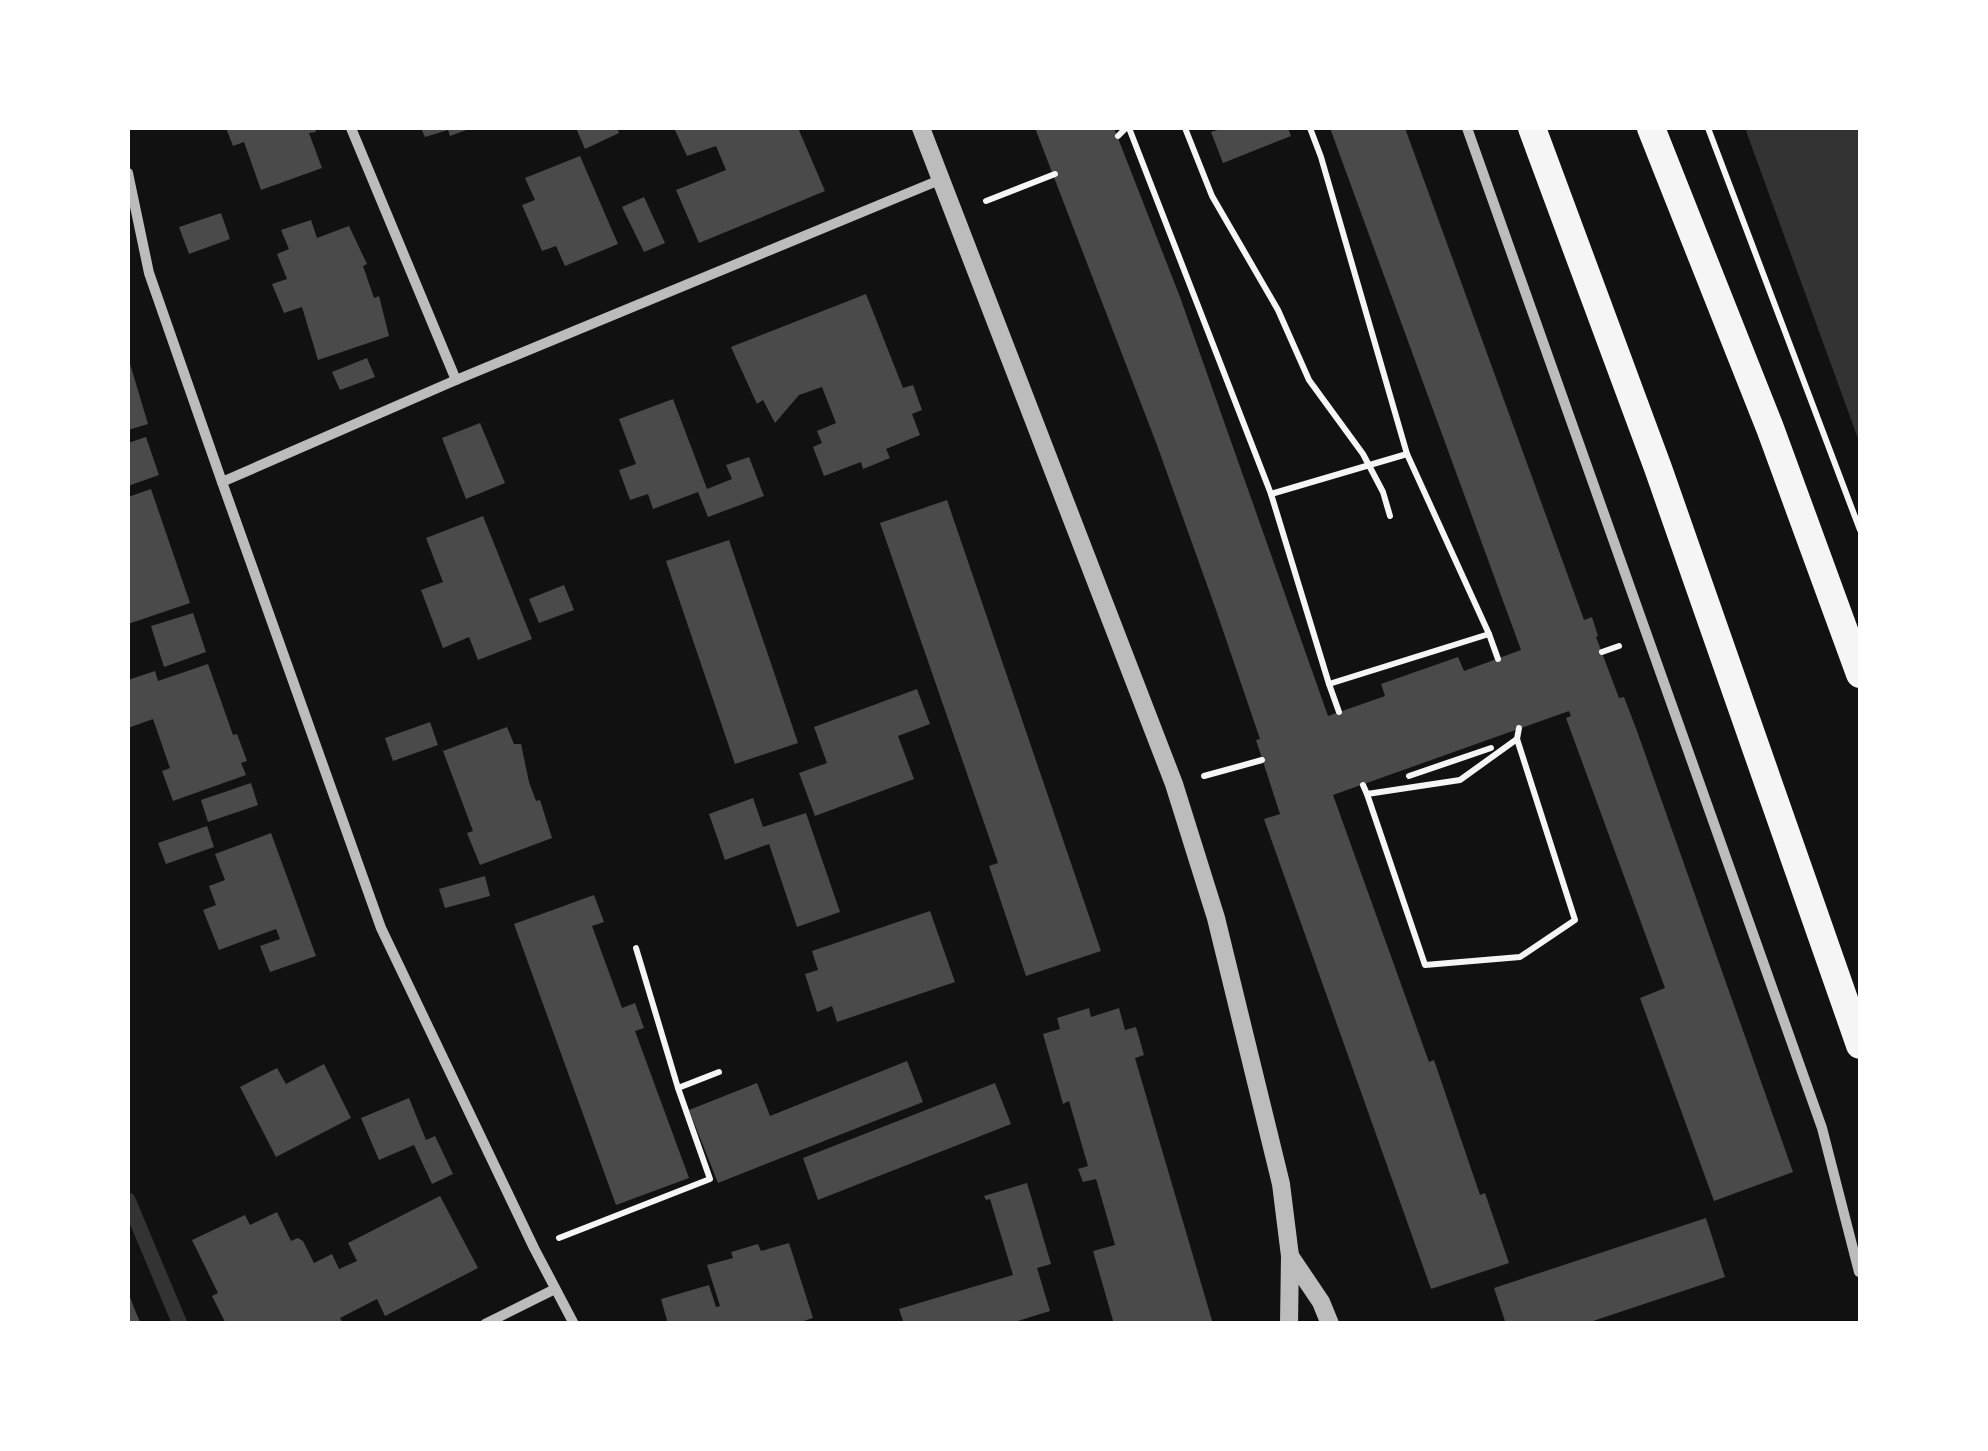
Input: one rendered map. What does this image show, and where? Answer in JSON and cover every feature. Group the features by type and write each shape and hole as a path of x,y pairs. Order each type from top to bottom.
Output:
{"highway":[{"path":"1532,128 1690,558 1860,1045"},
{"path":"1651,128 1770,428 1860,674"}],"street":[{"path":"351,128 456,380"},
{"path":"921,128 1174,784 1216,918 1280,1184 1290,1256 1290,1324"},
{"path":"1467,128 1822,1128 1859,1272"},
{"path":"128,173 149,273 381,928 574,1324"},
{"path":"222,482 456,380 942,179"},
{"path":"1290,1256 1321,1302 1330,1324"},
{"path":"485,1324 555,1289"}],"path":[{"path":"1118,136 1127,128 1270,494 1338,712"},
{"path":"1185,128 1212,196 1278,310 1309,380 1370,466 1390,516"},
{"path":"1310,128 1407,454 1498,658"},
{"path":"1708,128 1860,530"},
{"path":"955,212 1054,174"},
{"path":"1270,494 1407,454"},
{"path":"1329,684 1489,634"},
{"path":"1422,640 1426,652"},
{"path":"1364,785 1426,965 1520,957 1575,920 1517,739 1519,728"},
{"path":"1366,794 1460,780 1517,739"},
{"path":"1409,776 1492,748"},
{"path":"1174,784 1262,760"},
{"path":"1455,763 1460,780"},
{"path":"534,1248 710,1178 636,948"},
{"path":"678,1088 719,1072"}],"shaded area":[{"path":"1745,128 1860,128 1860,444"}],"building":[{"path":"226,128 314,128 316,132 309,133 322,168 261,190 244,142 233,146"},
{"path":"421,128 472,128 450,136 448,130 425,137"},
{"path":"576,128 617,128 619,133 585,149"},
{"path":"674,128 798,128 825,191 699,243 676,190 726,170 716,146 687,156"},
{"path":"1035,128 1114,128 1180,297 1328,716 1385,696 1381,684 1458,657 1464,671 1521,650 1330,128 1405,128 1584,620 1592,617 1619,698 1624,697 1637,731 1793,1172 1714,1201 1640,998 1665,988 1566,718 1571,716 1569,711 1333,795 1429,1062 1434,1060 1480,1195 1485,1193 1509,1263 1431,1289 1264,819 1280,814 1256,740 1260,739 1216,610"},
{"path":"1224,128 1288,128 1291,136 1223,163 1211,132"},
{"path":"580,156 618,244 565,266 556,246 542,251 522,205 535,200 525,178"},
{"path":"644,197 665,243 644,252 622,207"},
{"path":"221,213 230,239 189,254 179,227"},
{"path":"311,220 317,238 349,226 367,264 363,266 374,298 379,296 389,336 318,360 302,307 284,313 272,284 287,279 277,254 289,249 281,230"},
{"path":"866,294 903,388 913,385 922,410 912,414 920,435 886,449 890,458 863,469 861,462 824,476 813,447 822,443 817,431 836,423 822,387 799,395 775,423 763,400 757,404 731,347"},
{"path":"128,357 148,424 128,430"},
{"path":"367,358 375,377 340,390 332,372"},
{"path":"673,399 707,489 732,479 726,465 749,457 764,496 708,517 698,492 653,509 648,494 630,500 619,470 636,464 619,419"},
{"path":"480,423 505,483 466,499 442,438"},
{"path":"146,437 159,475 128,486 128,443"},
{"path":"151,489 190,603 128,624 128,497"},
{"path":"947,500 1101,951 1026,976 989,866 998,863 880,523"},
{"path":"483,516 532,639 478,660 469,637 443,648 421,590 443,582 426,538"},
{"path":"729,540 798,743 735,764 666,561"},
{"path":"564,585 574,610 539,623 529,599"},
{"path":"193,613 206,652 164,667 151,626"},
{"path":"208,664 233,735 237,734 247,761 241,763 246,775 173,801 162,771 170,768 153,719 128,728 128,680 155,671 158,681"},
{"path":"917,689 930,724 898,736 914,779 815,816 799,773 827,763 814,727"},
{"path":"430,722 438,745 393,761 385,738"},
{"path":"507,727 514,744 521,744 529,782 536,801 540,800 552,838 480,865 467,833 473,831 443,751"},
{"path":"251,783 258,805 208,822 201,800"},
{"path":"753,798 763,827 806,813 840,912 797,927 769,844 725,860 709,814"},
{"path":"207,826 214,847 166,864 158,843"},
{"path":"271,833 316,956 270,972 260,946 280,939 276,929 219,950 203,910 216,905 209,886 225,880 215,854"},
{"path":"485,876 490,896 445,908 439,889"},
{"path":"594,895 604,922 592,926 622,1008 635,1003 644,1028 635,1031 689,1178 616,1205 514,924"},
{"path":"930,911 955,982 837,1022 832,1006 817,1012 805,974 818,970 812,951"},
{"path":"1089,1008 1091,1017 1119,1008 1125,1030 1136,1027 1144,1055 1135,1058 1213,1324 1114,1324 1093,1251 1115,1245 1096,1179 1083,1182 1078,1169 1088,1166 1069,1101 1063,1104 1043,1034 1060,1029 1057,1018"},
{"path":"907,1061 923,1102 718,1183 689,1110 757,1083 770,1116"},
{"path":"324,1064 351,1118 276,1157 240,1087 277,1068 286,1084"},
{"path":"995,1083 1011,1124 818,1200 803,1158"},
{"path":"409,1098 426,1140 435,1136 453,1174 432,1184 414,1145 379,1160 361,1118"},
{"path":"1027,1183 1051,1264 1037,1268 1050,1311 1008,1324 904,1324 899,1309 1013,1275 990,1199 984,1196"},
{"path":"440,1196 478,1268 385,1316 377,1299 340,1318 343,1324 226,1324 212,1296 218,1293 192,1240 245,1215 250,1225 277,1212 291,1241 303,1241 314,1263 332,1254 339,1269 357,1261 348,1243"},
{"path":"1706,1218 1725,1277 1584,1324 1506,1324 1494,1288"},
{"path":"789,1243 813,1318 794,1324 668,1324 661,1299 709,1285 716,1307 720,1306 707,1265 733,1258 731,1252 758,1244 761,1251"},
{"path":"128,1292 135,1310 141,1324 128,1324"}],"waterway":[{"path":"128,1200 180,1324"}]}
